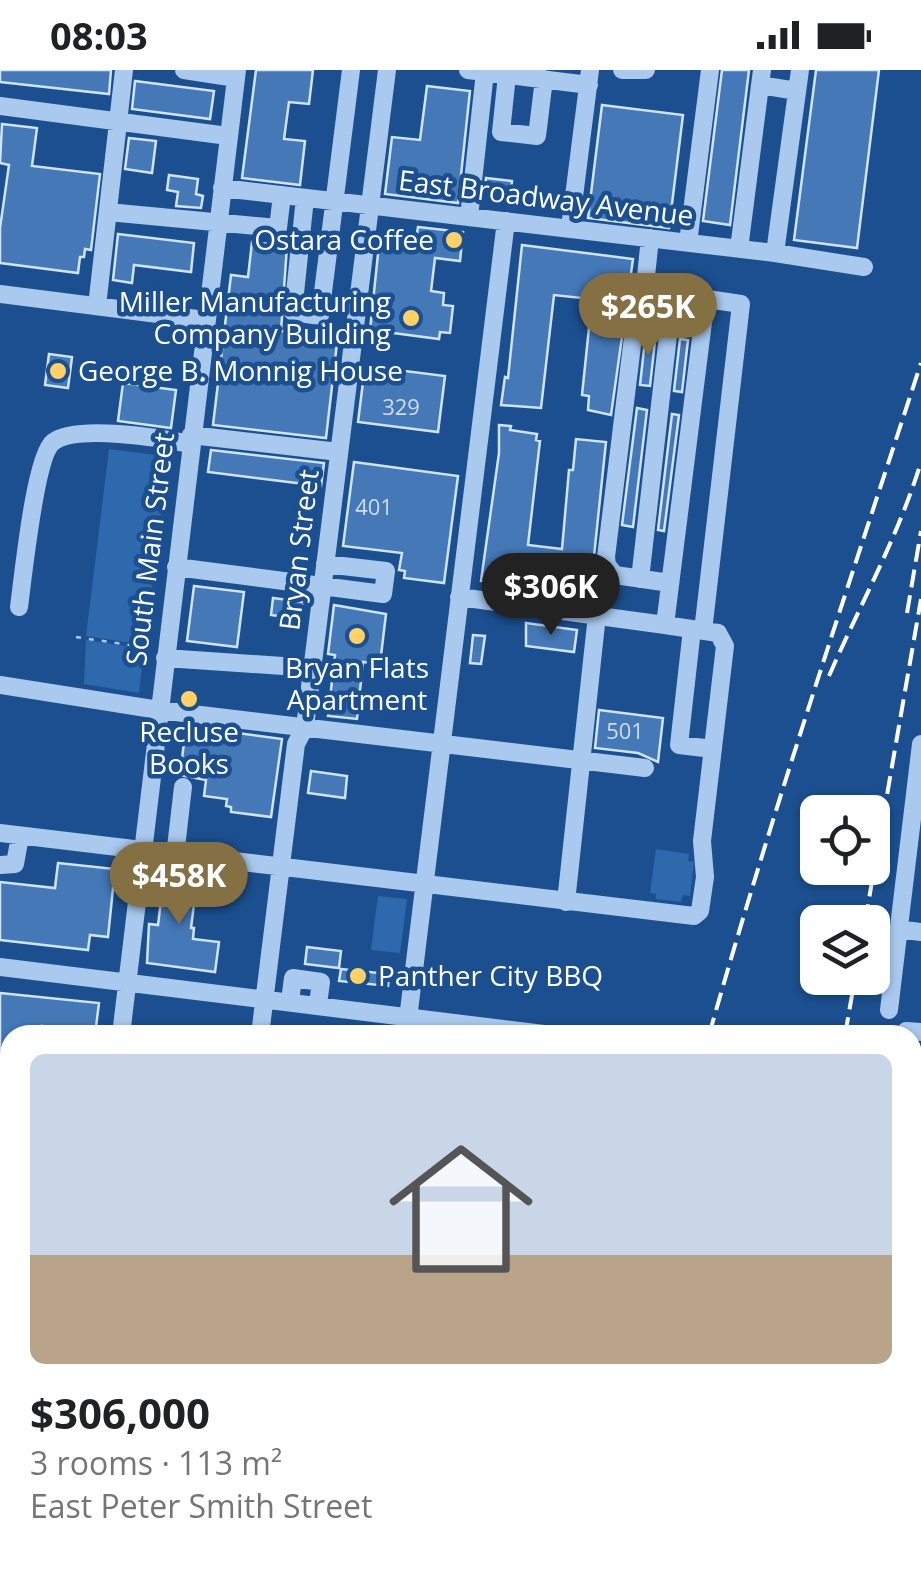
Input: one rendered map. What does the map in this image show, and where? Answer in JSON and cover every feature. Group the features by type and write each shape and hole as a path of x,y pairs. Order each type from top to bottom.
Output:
{"street":[{"path":"97,306 124,70"},
{"path":"184,70 236,74"},
{"path":"305,198 292,312 320,316 351,70"},
{"name":"Bryan Street","path":"261,1025 296,744 305,727 387,70"},
{"path":"622,70 646,70"},
{"path":"688,242 710,70"},
{"path":"774,253 800,70"},
{"path":"469,216 476,71 544,79 590,77 570,228"},
{"name":"South Main Street","path":"121,1025 236,74"},
{"path":"508,75 501,132 537,136 544,79"},
{"path":"739,249 761,78 797,91"},
{"path":"0,106 228,136"},
{"name":"East Broadway Avenue","path":"222,188 688,242 864,267"},
{"path":"108,212 278,228 282,195"},
{"path":"408,1025 506,221"},
{"path":"642,314 650,238"},
{"path":"0,294 205,320"},
{"path":"665,624 707,298 741,304 679,745 713,750"},
{"path":"670,583 615,575 606,558 636,313 703,322"},
{"path":"640,579 670,318"},
{"path":"19,607 40,466 50,444 63,436 81,432 339,452"},
{"path":"176,567 383,594 386,571 325,564"},
{"path":"0,833 689,916 700,910 705,877 702,842 725,646 718,634 459,598"},
{"path":"566,902 596,615"},
{"path":"166,654 312,668"},
{"path":"0,685 159,710 646,768"},
{"path":"889,1010 921,744"},
{"path":"175,856 183,787"},
{"path":"0,865 15,864 20,836"},
{"path":"898,929 921,932"},
{"path":"0,966 318,1004 404,1025"}],"path":[{"path":"76,636 166,654"}],"shaded area":[{"path":"109,449 163,456 167,463 145,645 86,636"},
{"path":"86,640 144,649 139,693 84,684"},
{"path":"656,849 689,854 688,861 694,862 690,896 683,895 681,902 656,899 656,894 650,893"},
{"path":"378,896 407,899 400,953 371,950"}],"building":[{"path":"0,70 111,70 109,94 0,82"},
{"path":"256,70 313,70 309,104 289,102 284,139 305,141 300,185 242,178"},
{"path":"722,70 749,70 730,225 703,221"},
{"path":"816,70 879,70 857,248 794,240"},
{"path":"135,81 214,91 210,119 132,109"},
{"path":"427,86 470,91 458,203 385,194 392,137 420,140"},
{"path":"602,105 683,115 669,228 588,218"},
{"path":"2,124 37,128 32,166 100,174 91,250 85,249 84,257 80,257 78,273 0,263 0,228 9,165 0,163"},
{"path":"129,138 156,141 152,173 125,169"},
{"path":"169,175 198,179 196,194 203,196 201,208 176,206 178,192 167,190"},
{"path":"486,178 512,181 510,199 484,196"},
{"path":"418,227 463,232 460,261 435,258 431,291 444,293 443,305 453,306 450,333 440,332 439,339 370,330 380,235 416,239"},
{"path":"118,234 194,243 191,272 134,265 132,283 113,280"},
{"path":"252,242 287,246 281,331 337,343 326,438 213,425 231,275 248,277"},
{"path":"522,245 633,259 611,415 588,410 589,396 582,395 592,299 554,295 541,408 501,405 505,377 508,378"},
{"path":"646,331 656,332 650,386 640,385"},
{"path":"680,339 688,340 682,392 674,391"},
{"name":"George B. Monnig House","path":"49,354 72,357 68,388 45,385"},
{"path":"365,366 445,376 438,432 358,422"},
{"path":"123,383 176,390 171,428 118,421"},
{"path":"637,408 647,410 633,527 622,525"},
{"path":"672,414 679,415 664,531 658,530"},
{"path":"499,425 537,434 536,440 540,441 528,545 562,549 569,470 573,470 576,439 606,442 594,556 595,580 602,581 600,597 481,581 499,453"},
{"path":"211,450 324,463 321,486 208,472"},
{"path":"354,462 458,476 444,583 404,578 405,571 399,570 402,553 343,546"},
{"path":"194,586 244,592 237,647 187,641"},
{"path":"273,598 304,602 302,614 298,619 271,615"},
{"path":"334,605 386,614 380,664 363,662 357,719 328,716 335,655 328,654"},
{"path":"526,623 577,630 574,652 526,646"},
{"path":"473,635 485,636 481,664 470,663"},
{"path":"599,710 663,718 658,762 638,753 595,748"},
{"path":"186,726 282,739 271,817 231,812 231,807 226,806 227,799 204,796 206,780 180,775"},
{"path":"311,771 347,776 345,798 308,793"},
{"path":"58,863 115,869 108,937 90,935 88,950 0,940 0,882 55,888"},
{"path":"165,868 198,873 191,928 193,939 219,942 215,972 147,963 149,924 158,925"},
{"path":"307,947 341,951 339,968 305,964"},
{"path":"341,969 378,973 379,969 390,970 388,986 339,981"},
{"path":"0,993 99,1003 96,1025 0,1025"}],"railway":[{"path":"712,1025 785,782 921,363"},
{"path":"829,676 890,544 921,462"},
{"path":"907,613 921,531"},
{"path":"868,905 921,599"},
{"path":"847,1025 852,995"}],"place":[{"name":"Ostara Coffee","path":"454,240"},
{"name":"Miller Manufacturing Company Building","path":"411,318"},
{"name":"George B. Monnig House","path":"58,371"},
{"name":"Bryan Flats Apartment","path":"357,636"},
{"name":"Recluse Books","path":"189,699"},
{"name":"Panther City BBQ","path":"358,976"}]}
